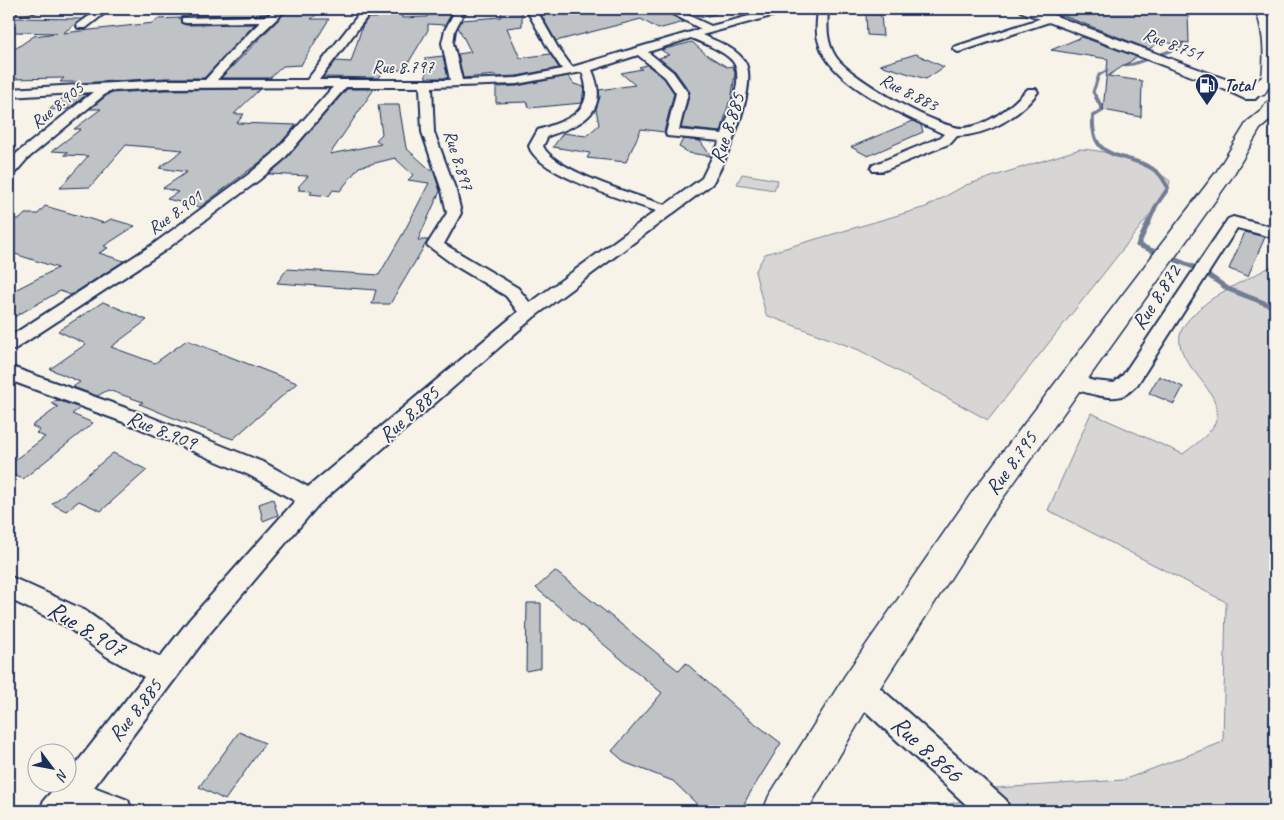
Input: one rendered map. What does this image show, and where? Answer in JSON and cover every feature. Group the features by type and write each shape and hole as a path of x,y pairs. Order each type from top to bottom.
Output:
{"highway":[{"name":"Rue 8.795","path":"784,811 859,687 984,500 1225,173 1266,100 1273,56 1268,15"}],"main road":[{"name":"Rue 8.751","path":"1026,9 1266,100"}],"street":[{"path":"14,10 35,9"},
{"path":"82,26 105,9"},
{"path":"208,84 224,64 268,19 282,9"},
{"path":"310,83 368,9"},
{"path":"457,84 447,45 450,31 460,16 461,9"},
{"path":"531,9 552,48 570,72"},
{"name":"Rue 8.885","path":"117,811 63,802 199,627 310,499 528,313 707,181 712,174 727,138 738,100 743,74 741,64 702,32 668,9"},
{"name":"Rue 8.797","path":"9,93 106,87 208,84 457,84 517,81 586,68 702,32 787,9"},
{"name":"Rue 8.883","path":"823,9 820,26 821,36 840,72 863,88 951,132 946,140 878,168"},
{"path":"958,49 1051,18"},
{"path":"186,20 268,19"},
{"path":"640,51 666,71 676,82 682,93 672,133 727,138"},
{"path":"586,68 593,85 593,94 585,114 568,125 543,133 536,146 537,150 558,166 596,186 667,210"},
{"name":"Rue 8.901","path":"9,345 150,253 254,177 278,157 342,84"},
{"name":"Rue 8.897","path":"426,84 428,132 449,191 454,213 435,245 512,292 528,313"},
{"name":"Rue 8.905","path":"9,171 22,156 106,87"},
{"path":"951,132 967,132 993,125 1019,105 1032,92"},
{"name":"Rue 8.872","path":"1070,381 1094,388 1118,390 1130,380 1233,222 1275,233"},
{"name":"Rue 8.909","path":"9,373 141,421 257,469 310,499"},
{"name":"Rue 8.907","path":"9,587 75,618 115,647 163,673"},
{"name":"Rue 8.866","path":"859,687 995,811"}],"shaded area":[{"path":"1080,149 1104,152 1127,158 1149,168 1170,181 1167,193 988,420 859,350 766,315 755,272 765,254 926,207 966,185"},
{"path":"742,174 778,180 774,190 737,184"},
{"path":"1275,264 1275,811 910,811 964,801 981,789 1123,780 1223,742 1226,602 1048,510 1091,413 1183,454 1208,433 1214,425 1217,412 1214,399 1188,362 1181,349 1180,336 1186,323 1205,304 1228,289"}],"building":[{"path":"202,9 273,9 266,14 196,16"},
{"path":"289,9 324,9 311,19 329,19 301,65 283,66 270,78 221,78"},
{"path":"377,9 401,9 402,18 427,17 432,9 454,9 445,25 428,24 428,30 404,70 384,70 379,78 323,77 336,61 351,62 362,27 368,18 377,18"},
{"path":"502,9 522,9 522,26 507,28 520,58 550,54 559,68 517,76 496,77 496,75 463,78 458,54 471,52 458,27 462,20 501,17"},
{"path":"608,9 661,9 684,22 658,29 641,19 556,41 540,13"},
{"path":"679,9 716,9 716,14 699,18"},
{"path":"1046,9 1134,9 1162,13 1162,9 1185,9 1185,14 1188,14 1189,43 1179,42 1178,45 1162,41 1149,49"},
{"path":"866,14 881,15 883,36 867,35"},
{"path":"15,18 82,19 63,33 154,23 157,19 180,18 181,23 186,25 255,24 204,78 166,78 79,83 60,82 64,78 9,79 9,53 34,36 57,33 14,32"},
{"path":"1082,37 1137,57 1108,76 1142,81 1141,117 1103,110 1108,59 1051,50"},
{"path":"692,42 707,55 727,67 733,66 735,73 731,102 729,102 721,132 681,128 690,92 675,71 659,58 669,55 661,50"},
{"path":"916,54 944,67 926,79 880,65"},
{"path":"443,56 448,78 426,78 425,58"},
{"path":"647,65 664,78 674,93 664,132 641,129 626,162 587,158 590,153 553,147 563,133 586,136 599,125 596,109 600,97 599,90 635,85 621,73 642,69 639,67"},
{"path":"568,76 574,84 584,87 582,103 529,108 527,102 496,103 496,87 517,86"},
{"path":"260,89 234,114 244,114 237,123 296,125 272,153 200,207 167,199 178,192 163,188 187,172 159,168 183,150 126,145 90,187 60,188 88,156 64,155 68,152 52,151 81,129 74,129 101,109 90,109 110,93 166,90"},
{"path":"347,89 374,89 330,154 381,144 376,140 382,134 378,105 399,105 406,148 434,173 440,191 418,240 428,240 390,304 372,304 376,290 277,283 287,269 379,275 429,183 408,180 413,175 395,158 359,167 340,191 333,190 329,196 310,194 312,191 298,190 300,188 298,187 308,176 269,174 284,161"},
{"path":"87,94 68,109 49,110 65,96"},
{"path":"913,121 921,125 923,132 868,156 851,147"},
{"path":"683,139 700,141 711,156 689,153 679,147"},
{"path":"45,206 104,223 111,219 135,226 104,246 108,248 99,253 124,261 71,295 60,291 9,320 9,293 58,268 9,252 9,219 20,219 25,214 38,214"},
{"path":"1245,232 1265,237 1248,276 1229,269"},
{"path":"103,302 147,320 111,347 155,363 187,340 297,383 233,439 183,422 140,404 143,402 108,390 97,396 73,387 80,382 50,369 86,344 58,331"},
{"path":"1159,376 1183,387 1174,404 1149,393"},
{"path":"57,400 80,408 72,414 93,423 23,479 9,473 9,456 16,459 45,437 36,433 40,430 32,426 58,407 51,403"},
{"path":"113,453 147,470 101,511 79,501 66,511 52,504"},
{"path":"273,499 278,515 263,521 259,504"},
{"path":"555,571 679,671 686,663 744,715 781,743 741,811 704,811 673,781 626,763 612,751 662,693 536,588"},
{"path":"527,603 541,603 541,668 526,671"},
{"path":"239,732 265,743 225,800 199,787"}],"waterway":[{"path":"1159,9 1163,19"},
{"path":"1097,99 1093,92 1099,75 1115,66 1133,64 1181,47 1186,35"},
{"path":"1096,97 1103,110 1093,116 1094,132 1098,143 1105,150 1113,154 1146,165 1157,172 1168,188 1156,206 1149,222"},
{"path":"1149,221 1138,245 1201,270 1228,289 1275,307"}],"place":[{"name":"Total","path":"1207,106"}]}
